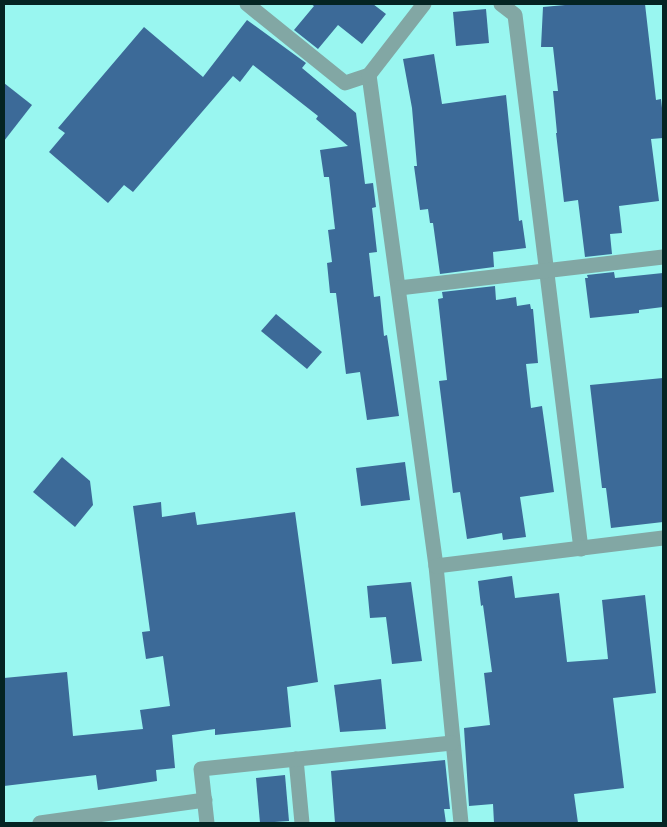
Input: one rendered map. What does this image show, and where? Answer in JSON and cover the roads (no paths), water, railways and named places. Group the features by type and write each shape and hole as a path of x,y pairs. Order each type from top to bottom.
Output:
{"street":[{"path":"247,4 345,83 369,75 424,4"},
{"path":"501,4 515,15 581,548"},
{"path":"369,75 436,566 461,823"},
{"path":"399,288 663,258"},
{"path":"436,566 663,538"},
{"path":"207,823 201,769 452,743"},
{"path":"296,759 302,823"},
{"path":"40,823 205,800"}]}
